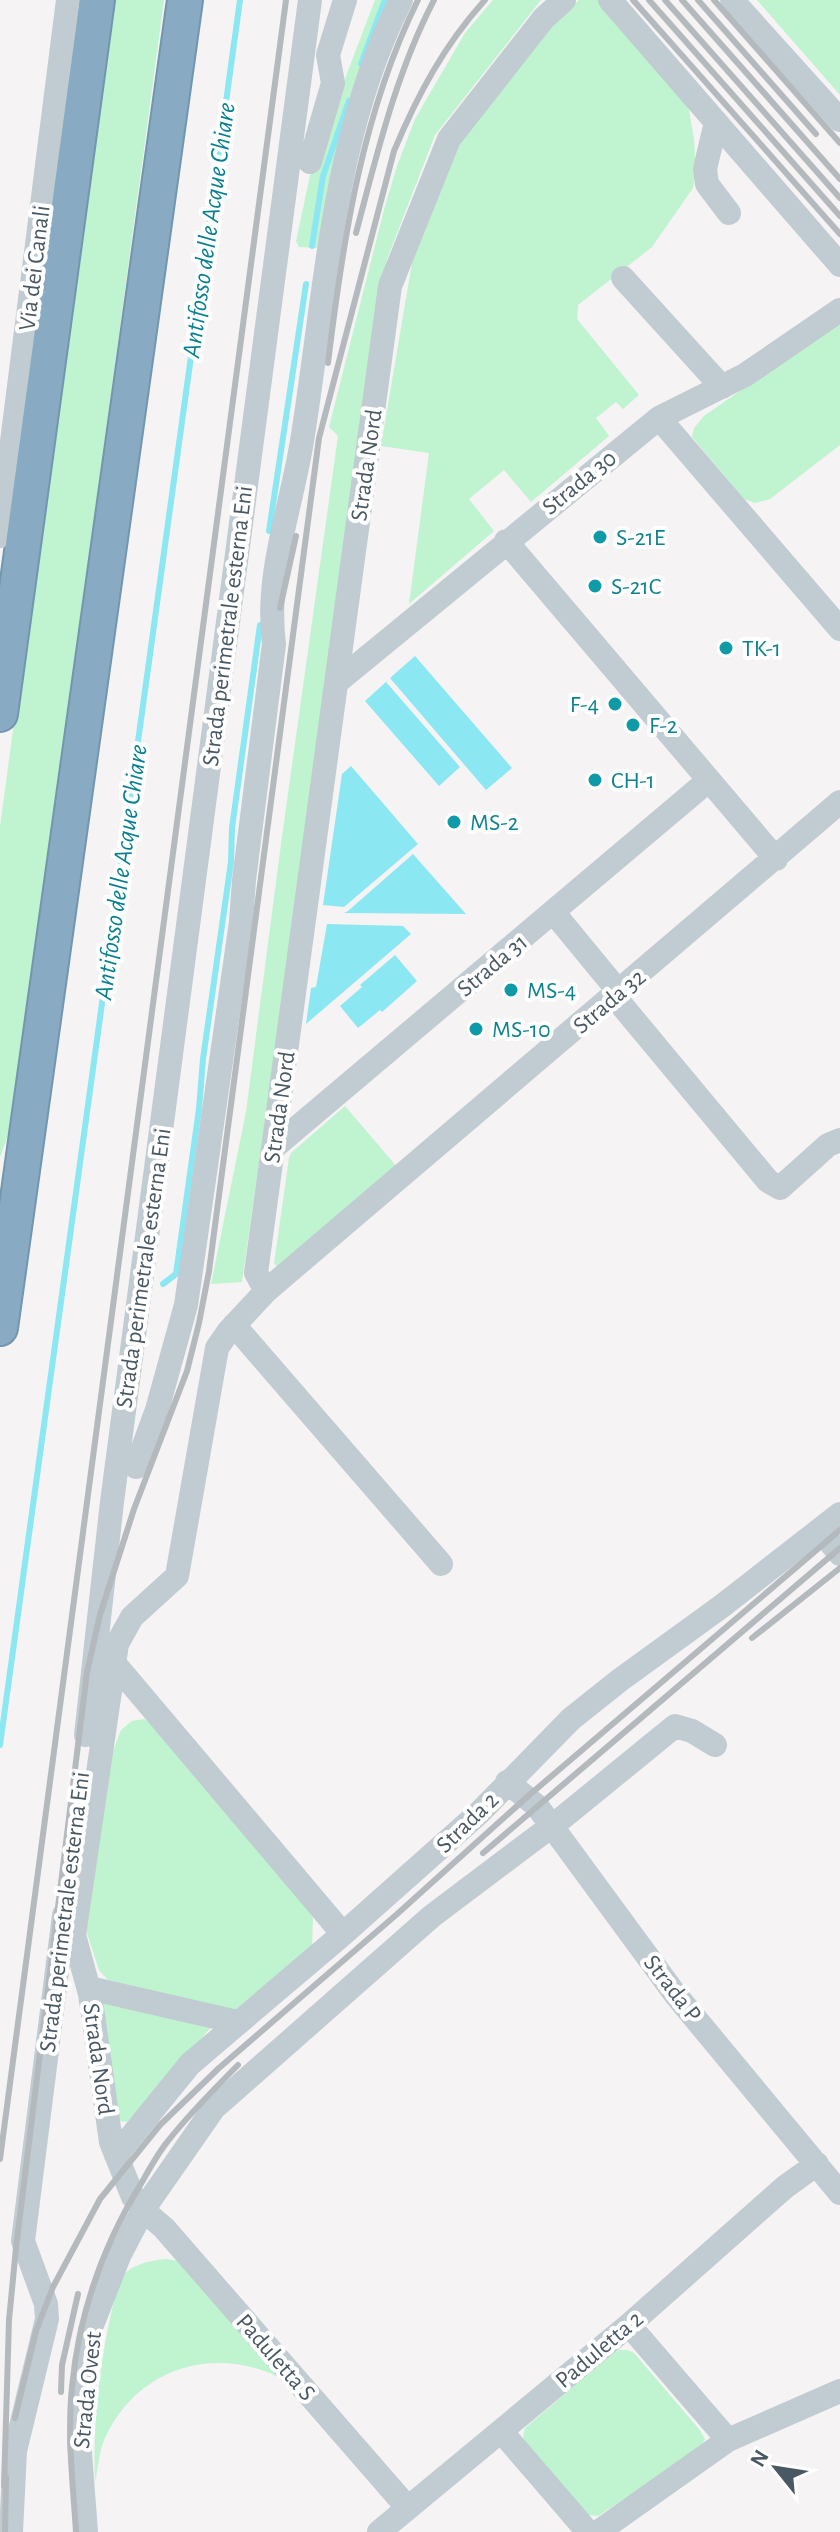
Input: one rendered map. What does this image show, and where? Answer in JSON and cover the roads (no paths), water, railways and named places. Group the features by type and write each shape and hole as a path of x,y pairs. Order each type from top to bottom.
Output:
{"highway":[{"path":"0,714 97,0"},
{"path":"0,1328 185,0"}],"street":[{"name":"Via dei Canali","path":"0,536 68,0"},
{"name":"Strada perimetrale esterna Eni","path":"11,2532 15,2451 47,2319 46,2304 23,2241 112,1502 310,0"},
{"path":"310,162 333,83 328,55 345,0"},
{"path":"136,1467 157,1410 186,1305 241,922 274,644 274,582 302,443 346,156 365,88 401,0"},
{"name":"Strada Nord","path":"143,2210 133,2197 111,2142 89,1988 74,1935 117,1644 132,1617 177,1576 217,1348 266,1291 256,1273 390,286 449,139 544,18 564,0"},
{"path":"610,0 840,265"},
{"path":"732,0 840,120"},
{"path":"716,122 705,169 707,184 729,213"},
{"path":"623,278 722,387"},
{"name":"Strada 30","path":"337,682 659,418 745,375 840,310"},
{"path":"659,418 840,629"},
{"path":"506,541 776,859"},
{"name":"Strada 31","path":"273,1148 709,780"},
{"name":"Strada 32","path":"266,1291 840,802"},
{"path":"554,913 768,1181 780,1188 828,1145 840,1140"},
{"path":"234,1325 441,1564"},
{"name":"Strada 2","path":"116,2155 190,2064 479,1813 571,1719 840,1514"},
{"path":"815,1535 828,1540 840,1554"},
{"path":"114,1663 343,1934"},
{"name":"Strada Ovest","path":"86,2532 79,2440 90,2330 119,2256 143,2210 214,2108 432,1916 552,1826 675,1726 692,1731 715,1745"},
{"name":"Strada P","path":"507,1782 537,1806 675,1994 840,2193"},
{"path":"89,1988 237,2022"},
{"name":"Paduletta 2","path":"379,2532 629,2325 785,2187 817,2164"},
{"name":"Paduletta S","path":"143,2210 164,2228 407,2507"},
{"path":"629,2325 728,2440"},
{"path":"598,2532 728,2440 840,2391"},
{"path":"501,2431 588,2532"}],"water":[{"path":"415,656 512,768 486,790 390,678"},
{"path":"386,682 460,767 439,786 365,701"},
{"path":"351,766 418,844 344,907 323,905 342,774"},
{"path":"413,854 466,914 344,913 348,911"},
{"path":"327,924 403,926 411,934 306,1024 311,988 316,987"},
{"path":"395,955 417,981 382,1012 380,1010 358,1028 340,1006"}],"waterway":[{"name":"Antifosso delle Acque Chiare","path":"0,1745 240,0"},
{"path":"361,64 385,0"},
{"path":"312,246 323,176 349,101"},
{"path":"269,531 306,284"},
{"path":"163,1284 176,1274 260,625"}],"railway":[{"path":"0,2159 286,0"},
{"path":"328,363 348,223 369,132 382,87 418,0"},
{"path":"356,233 398,85 434,0"},
{"path":"4,2486 9,2320 16,2248 87,1672 100,1615 134,1509 187,1371 209,1271 319,438 394,151 433,72 485,0"},
{"path":"633,0 840,234"},
{"path":"649,0 840,216"},
{"path":"665,0 840,198"},
{"path":"682,0 840,179"},
{"path":"698,0 816,134"},
{"path":"714,0 840,143"},
{"path":"280,608 296,536"},
{"path":"15,2418 36,2331 53,2287 100,2199 160,2125 219,2068 527,1797 840,1530"},
{"path":"483,1853 840,1548"},
{"path":"752,1638 840,1568"},
{"path":"76,2532 71,2405 80,2332 95,2280 128,2206 161,2150 193,2111 238,2065"},
{"path":"61,2392 62,2365 78,2294"},
{"path":"5,2532 6,2477"}],"place":[{"name":"S-21E","path":"600,537"},
{"name":"S-21C","path":"595,586"},
{"name":"TK-1","path":"726,648"},
{"name":"F-4","path":"615,704"},
{"name":"F-2","path":"633,725"},
{"name":"CH-1","path":"595,780"},
{"name":"MS-2","path":"454,822"},
{"name":"MS-4","path":"511,990"},
{"name":"MS-10","path":"476,1029"}]}
